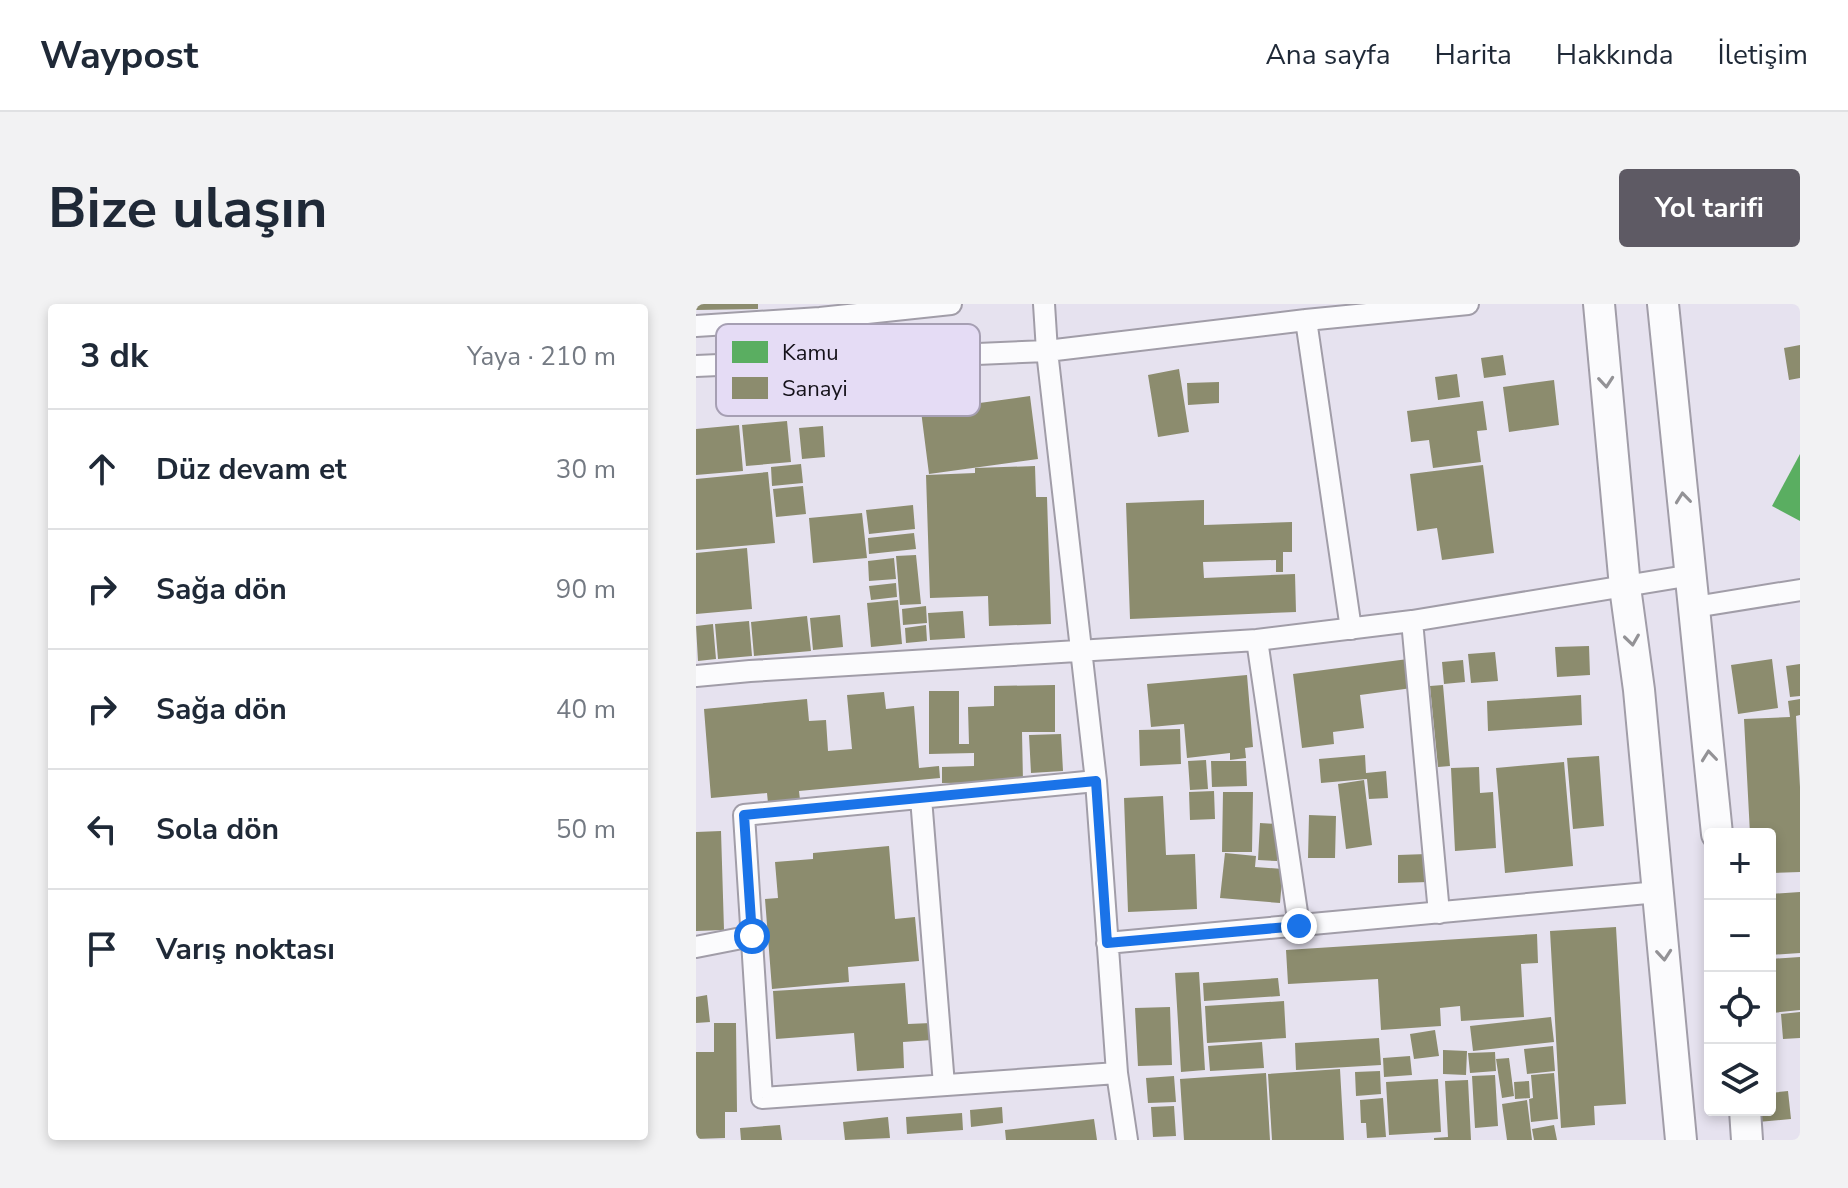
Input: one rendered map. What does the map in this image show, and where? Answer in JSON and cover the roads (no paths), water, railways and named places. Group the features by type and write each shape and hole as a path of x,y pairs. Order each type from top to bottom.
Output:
{"main road":[{"path":"1599,304 1681,1140"},
{"path":"1663,304 1716,828"},
{"path":"1745,1116 1747,1140"}],"street":[{"path":"727,324 951,304"},
{"path":"1044,304 1096,781 1117,1073 1127,1140"},
{"path":"980,354 1047,351 1468,304"},
{"path":"1306,320 1351,629"},
{"path":"696,326 716,325"},
{"path":"696,366 716,365"},
{"path":"696,676 1257,640 1412,621 1692,575"},
{"path":"1695,607 1800,590"},
{"path":"1412,621 1439,913"},
{"path":"1257,640 1299,926"},
{"path":"1096,781 744,815 762,1098 1117,1073"},
{"path":"921,798 944,1085"},
{"path":"1107,943 1658,892"},
{"path":"696,947 752,936"}]}
